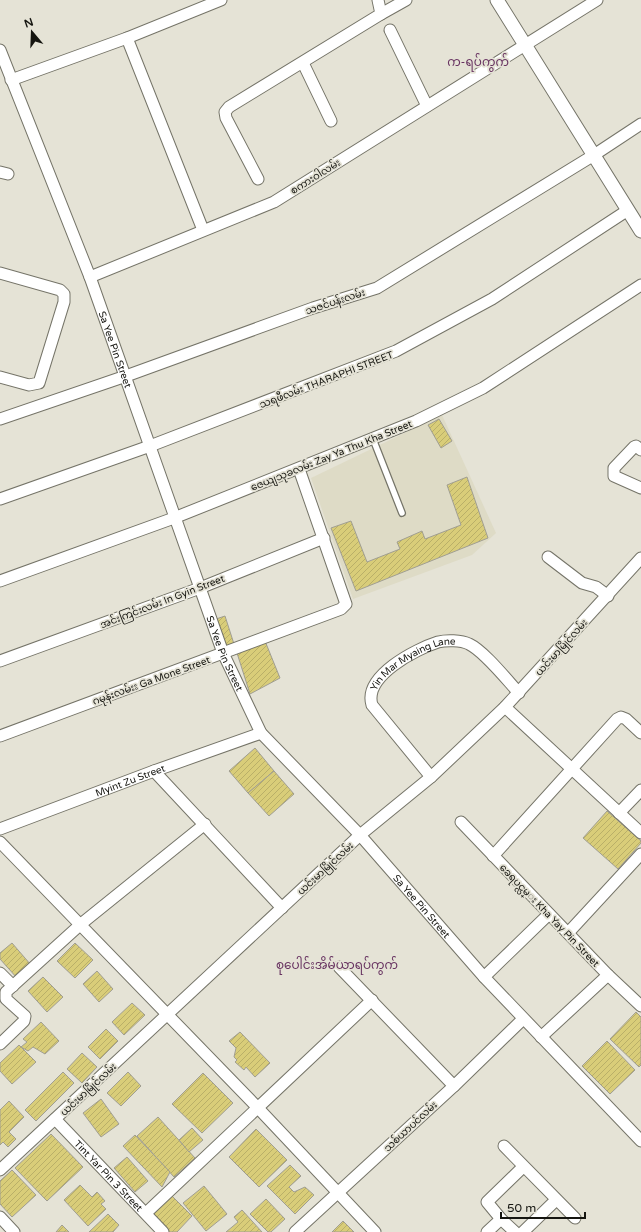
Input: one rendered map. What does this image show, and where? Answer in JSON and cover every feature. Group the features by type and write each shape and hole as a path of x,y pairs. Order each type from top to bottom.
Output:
{"street":[{"path":"11,80 126,38 221,0"},
{"path":"378,0 381,14"},
{"path":"258,179 226,118 225,112 229,107 406,0"},
{"path":"497,0 524,46 641,231"},
{"name":"စကားဝါလမ်း","path":"90,277 274,202 597,0"},
{"path":"390,30 427,106"},
{"path":"126,38 203,230"},
{"name":"Sa Yee Pin Street","path":"0,50 90,277 223,653 261,733 360,835 484,977 523,1019 640,1138"},
{"path":"303,63 331,121"},
{"name":"သဇင်ပန်းလမ်း","path":"0,419 126,376 313,308 377,288 594,155 641,124"},
{"name":"သရဖီလမ်း THARAPHI STREET","path":"0,500 150,446 396,351 492,299 628,210"},
{"path":"0,273 60,290 64,294 64,302 39,383 29,385 0,377"},
{"name":"ဇေယျသုခလမ်း Zay Ya Thu Kha Street","path":"0,581 174,518 416,421 483,388 641,285"},
{"path":"641,450 636,446 634,447 614,468 613,472 614,476 641,488"},
{"path":"299,469 324,538"},
{"name":"အင်းကြင်းလမ်း In Gyin Street","path":"0,661 200,588 324,538"},
{"name":"ဂမုန်းလမ်းး Ga Mone Street","path":"0,736 341,608 346,604 324,538"},
{"path":"548,557 582,583 596,587 608,596"},
{"name":"ယင်းမာမြိုင်လမ်း","path":"0,1170 360,835 431,777 505,707 608,596 641,558"},
{"name":"Yin Mar Myaing Lane","path":"431,777 372,704 370,699 374,684 384,673 413,654 439,642 468,643 477,649 519,693"},
{"path":"505,707 641,833"},
{"path":"493,856 617,719 621,717 626,719 641,733"},
{"name":"Myint Zu Street","path":"0,829 154,771 261,733"},
{"path":"154,771 282,908"},
{"path":"619,813 641,790"},
{"name":"ခေရပင္လမ္း Kha Yay Pin Street","path":"461,822 608,975 641,1006"},
{"path":"0,1044 24,1020 25,1016 5,996 13,986 81,924 205,824"},
{"path":"0,842 258,1108 375,1232"},
{"path":"568,932 641,854"},
{"path":"484,977 549,914"},
{"path":"340,967 454,1086"},
{"path":"0,973 13,986"},
{"path":"541,1037 608,975"},
{"path":"146,1213 372,1000"},
{"name":"သစ်ယာပင်လမ်း","path":"295,1232 454,1086 523,1019"},
{"name":"Tint Yar Pin 3 Street","path":"55,1119 163,1232"},
{"path":"504,1146 523,1167 575,1218"},
{"path":"515,1232 501,1219 487,1202 523,1167"},
{"path":"523,1232 556,1200"},
{"path":"0,1217 14,1232"},
{"path":"487,1232 501,1219"}],"lane":[{"path":"373,439 402,513"}],"shaded area":[{"path":"442,415 496,533 472,555 353,599 311,478"}],"building":[{"path":"439,419 452,441 441,448 428,425"},
{"path":"467,477 488,538 356,591 331,528 351,521 367,562 400,549 397,542 422,531 425,539 461,525 447,485"},
{"path":"225,616 234,644 226,647 216,619"},
{"path":"265,641 280,678 250,694 237,653"},
{"path":"255,748 274,771 248,793 229,771"},
{"path":"274,771 294,794 269,816 248,793"},
{"path":"607,811 641,841 641,843 618,869 583,838"},
{"path":"12,943 31,965 17,978 0,959 0,953"},
{"path":"75,943 93,960 75,978 57,961"},
{"path":"97,971 113,989 99,1002 83,984"},
{"path":"43,977 63,997 47,1012 28,991"},
{"path":"132,1003 145,1015 124,1035 112,1022"},
{"path":"636,1012 641,1017 641,1065 639,1067 610,1039"},
{"path":"41,1022 59,1041 45,1054 33,1047 28,1051 21,1047 27,1042 23,1039"},
{"path":"106,1029 118,1041 100,1059 88,1047"},
{"path":"240,1032 270,1063 255,1077 246,1067 244,1070 235,1062 237,1060 234,1057 236,1048 229,1041"},
{"path":"607,1041 635,1070 610,1094 582,1066"},
{"path":"19,1045 36,1062 12,1084 0,1071 0,1063"},
{"path":"82,1053 97,1067 82,1083 67,1069"},
{"path":"63,1072 74,1083 36,1121 25,1110"},
{"path":"128,1072 141,1086 121,1106 107,1093"},
{"path":"203,1073 233,1103 202,1133 172,1104"},
{"path":"101,1099 119,1124 101,1137 83,1113"},
{"path":"9,1101 24,1117 9,1132 16,1139 8,1147 3,1142 0,1145 0,1110"},
{"path":"158,1117 195,1158 174,1177 137,1136"},
{"path":"192,1128 203,1140 189,1152 179,1140"},
{"path":"256,1129 287,1160 259,1187 229,1157"},
{"path":"51,1134 83,1167 47,1201 15,1168"},
{"path":"135,1135 170,1172 162,1187 123,1146"},
{"path":"127,1157 148,1181 135,1192 114,1168"},
{"path":"290,1165 301,1176 289,1187 294,1192 305,1187 314,1195 295,1214 267,1186"},
{"path":"12,1170 36,1195 12,1217 0,1204 0,1181"},
{"path":"80,1185 92,1197 97,1192 105,1201 101,1204 106,1209 88,1226 64,1200"},
{"path":"204,1186 227,1214 206,1231 183,1203"},
{"path":"172,1196 192,1216 177,1232 169,1232 152,1215"},
{"path":"266,1199 285,1219 271,1232 268,1232 250,1214"},
{"path":"242,1210 262,1232 226,1232 238,1222 234,1217"},
{"path":"108,1214 119,1225 113,1232 89,1232"},
{"path":"343,1221 354,1232 332,1232"},
{"path":"62,1225 69,1232 56,1232"}],"district":[{"name":"က-ရပ်ကွက်","path":"478,62"},
{"name":"စုပေါင်းအိမ်ယာရပ်ကွက်","path":"337,965"}]}
